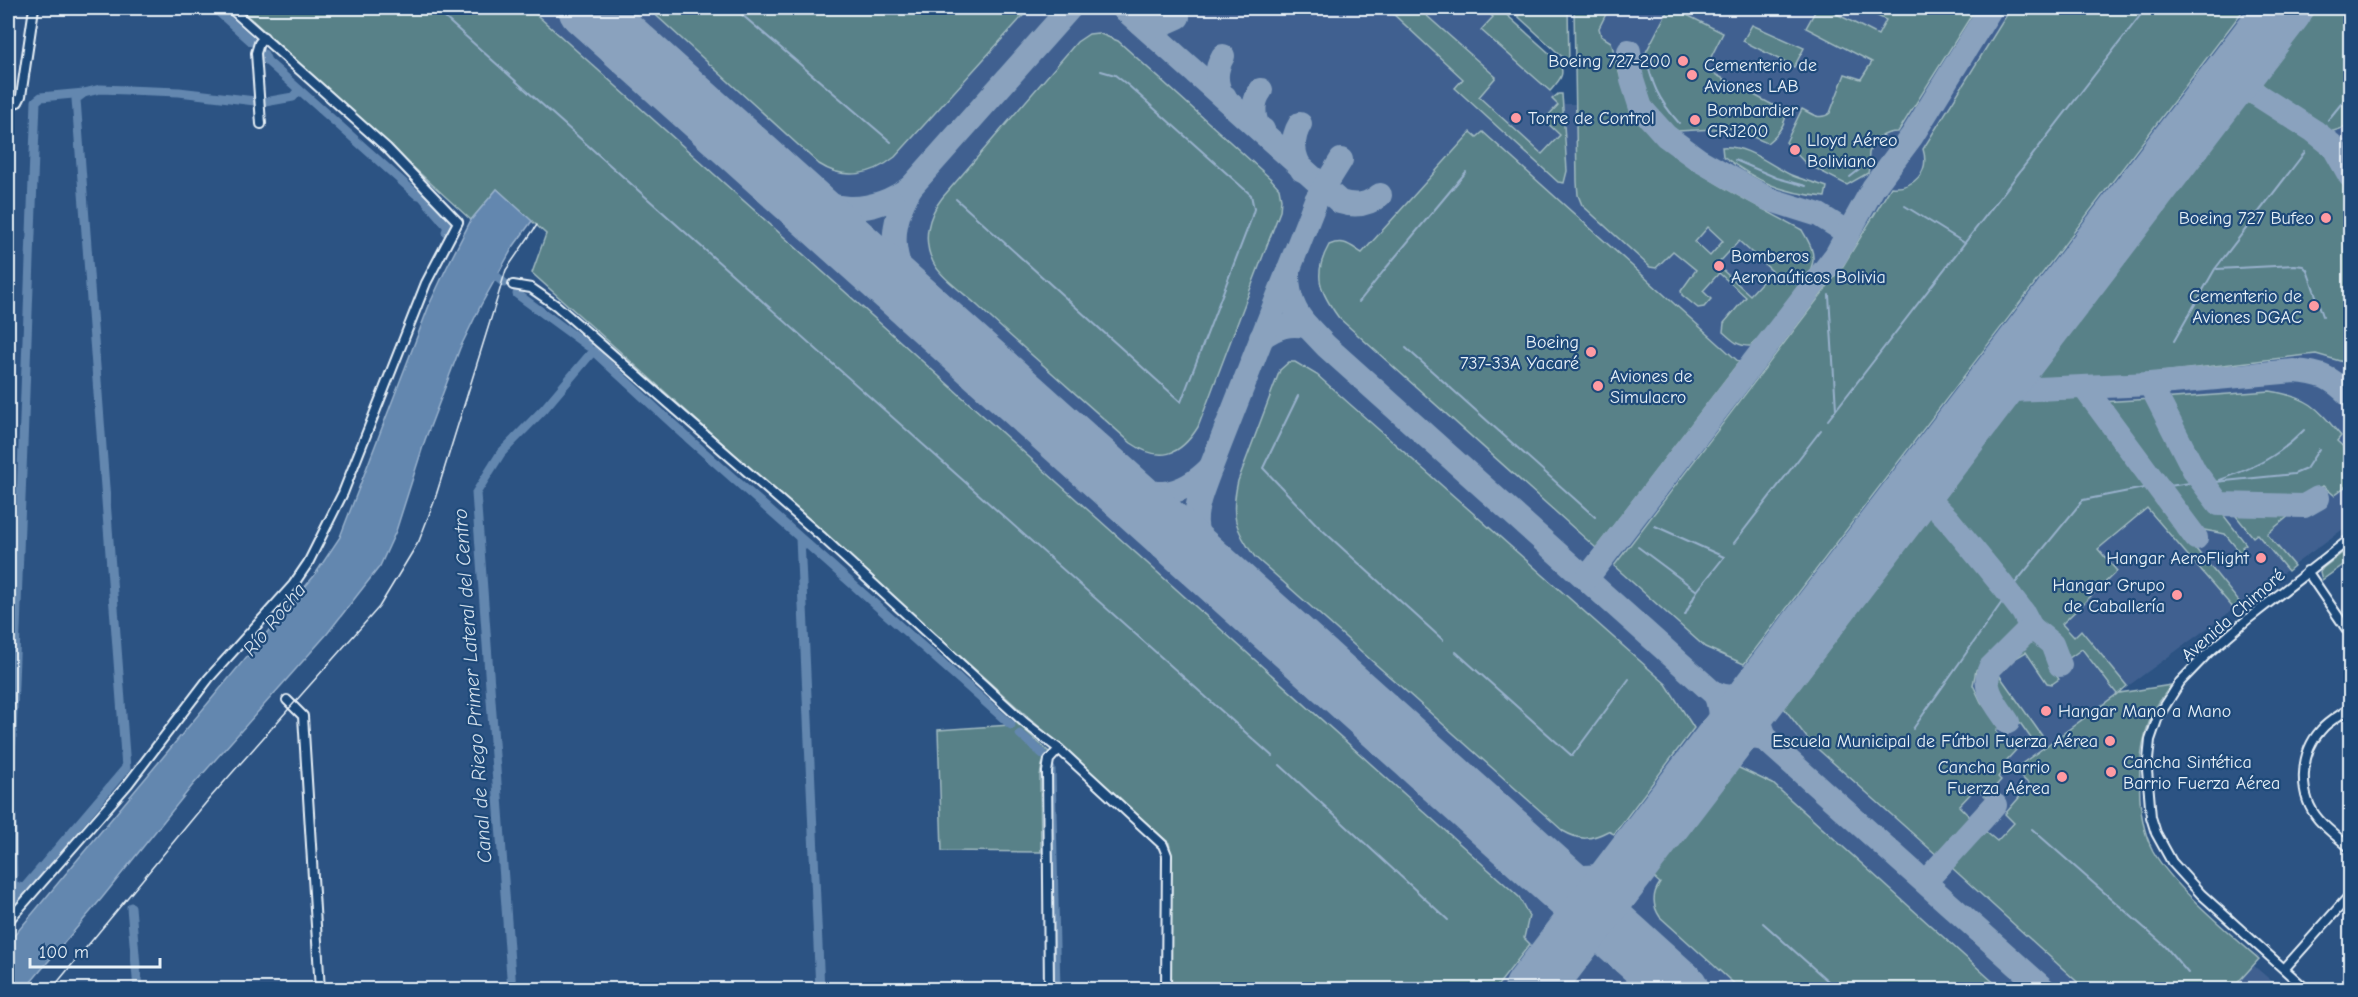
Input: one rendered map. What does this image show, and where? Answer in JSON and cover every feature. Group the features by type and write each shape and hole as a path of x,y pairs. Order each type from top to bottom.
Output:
{"street":[{"path":"8,105 18,102 21,96 34,8"},
{"path":"8,921 128,784 209,678 293,585 308,563 343,493 426,284 458,222 387,148 230,8"},
{"path":"261,124 256,53 264,37"},
{"path":"513,285 531,288 557,306 821,536 1025,723 1059,749 1158,839 1166,850 1167,990"},
{"name":"Avenida Chimoré","path":"2307,990 2201,894 2172,862 2156,833 2151,817 2147,770 2150,740 2158,717 2180,682 2208,653 2307,571 2350,539"},
{"path":"2307,571 2350,634"},
{"path":"287,700 303,716 320,990"},
{"path":"2350,708 2321,729 2312,742 2304,772 2305,791 2310,807 2320,820 2350,848"},
{"path":"1048,990 1047,772 1049,760 1059,749"},
{"path":"2284,968 2350,895"}],"shaded area":[{"path":"239,8 1483,8 1494,17 1482,30 1555,96 1562,94 1564,104 1580,104 1578,8 2350,8 2350,524 2020,765 2246,972 2253,965 2281,989 1171,989 1171,852 1169,843 532,273 546,234 497,189 471,220"},
{"path":"497,189 532,221 513,247 460,348 425,440 396,531 380,566 327,634 192,786 25,989 8,989 8,943 314,576 340,537 430,303 471,220"}],"green space":[{"path":"239,8 529,8 1519,897 1529,916 1524,938 1530,944 1495,989 1171,989 1171,852 1169,843 532,273 546,234 497,189 471,220"},
{"path":"648,8 1030,8 895,157 868,172 848,174 839,173 819,164"},
{"path":"1418,8 1496,77 1479,97 1542,154 1560,135 1544,120 1558,105 1552,99 1562,94 1567,171 1564,183 1558,182 1455,88 1463,79 1389,10"},
{"path":"1499,8 1558,61 1562,74 1550,91 1481,30 1493,17 1486,10"},
{"path":"1509,8 1568,8 1569,63"},
{"path":"1574,8 1609,8 1599,28 1601,36 1611,42 1628,101 1645,127 1684,162 1708,178 1802,230 1812,251 1812,265 1803,283 1765,331 1750,346 1742,345 1723,332 1724,323 1746,297 1719,273 1703,291 1711,299 1704,307 1698,308 1682,295 1681,291 1696,270 1673,251 1656,268 1650,267 1582,205 1577,182","holes":["1708,227 1723,241 1710,256 1695,242","1739,241 1772,271 1750,295 1717,265"]},
{"path":"1669,8 1723,33 1705,69 1786,112 1780,129 1767,143 1732,128 1678,131 1665,122 1650,101 1641,74 1643,58"},
{"path":"1817,8 1825,8 1878,35 1886,20 1861,8 1976,8 1898,132 1888,133 1876,140 1869,153 1868,173 1847,185 1805,163 1786,142 1802,109 1819,117 1830,113 1845,74 1861,79 1872,62 1806,28"},
{"path":"2011,8 2245,8 1744,664 1705,647 1614,566 1843,266 1891,187 1907,185 1922,172 1925,157 1923,149"},
{"path":"2318,8 2350,8 2350,126 2330,132 2284,104 2260,82"},
{"path":"1752,25 1804,48 1794,67 1743,41"},
{"path":"1098,33 1118,41 1271,179 1279,188 1281,199 1280,211 1198,427 1184,445 1169,453 1151,453 1131,443 947,279 936,268 928,245 930,220 942,198 1077,42 1089,34"},
{"path":"2246,102 2265,109 2327,149 2350,190 2350,364 2316,354 2145,374 2034,380"},
{"path":"1471,132 1477,137 1483,132 1739,362 1596,548 1339,318 1327,300 1320,283 1321,265 1329,245 1343,243 1362,253"},
{"path":"1722,147 1749,152 1791,175 1827,187 1825,197 1795,193 1771,185 1723,156"},
{"path":"1289,362 1295,362 1317,375 1666,684 1694,728 1614,834 1608,831 1586,838 1563,831 1255,557 1248,547 1236,522 1234,503 1238,481 1280,370"},
{"path":"2270,391 2303,400 2311,405 2341,436 2337,441 2350,453 2345,475 2350,483 2334,495 2323,486 2288,503 2229,502 2221,499 2213,493 2202,478 2161,399"},
{"path":"2086,398 2114,431 2191,543 2241,604 2234,609 2147,508 2098,549 2117,571 2062,624 2074,637 2081,630 2127,686 2119,693 2171,685 2152,715 2145,734 2140,768 2140,804 2143,821 2153,851 2173,878 2202,908 2259,959 2232,989 2085,989 1950,866 1978,834 1986,832 1997,841 2014,823 2005,814 2030,785 2015,771 2020,765 2117,694 2082,649 2065,661 2059,655 2053,637 2034,621 1994,569 1938,505 2018,400"},
{"path":"2152,399 2196,480 2246,544 2242,547 2246,553 2243,556 2225,534 2194,528 2100,402"},
{"path":"1934,511 1950,527 2022,617 2022,630 1976,670 1973,685 1981,702 2000,727 1996,731 2001,738 2005,735 2016,750 2005,762 2008,765 1998,777 2001,780 1986,797 1976,788 1959,806 1969,816 1970,821 1939,857 1811,743 1784,708"},
{"path":"2232,511 2314,511 2290,515 2267,534 2294,566 2288,571 2257,534 2253,537"},
{"path":"2350,547 2350,560 2322,580 2320,572 2323,568"},
{"path":"2032,634 2046,642 2057,666 2052,670 2059,679 2052,684 2047,683 2026,652 2016,658 2012,653"},
{"path":"1997,672 2045,740 2035,744 2016,717 2013,718 1992,687 1992,677"},
{"path":"1016,722 1049,752 1042,765 1040,776 1041,852 942,851 938,730 1010,725"},
{"path":"1737,767 1773,784 2001,989 1740,989 1660,917 1654,900 1660,883 1653,877"}],"waterway":[{"name":"Canal de Riego Primer Lateral del Centro","path":"214,8 252,42"},
{"path":"434,8 1272,756"},
{"path":"734,8 891,142"},
{"path":"1828,420 2146,8"},
{"path":"1645,53 1656,90 1679,123"},
{"name":"Canal de Riego Primer Lateral del Centro","path":"264,54 267,61 416,194 422,196 448,227 446,232"},
{"path":"956,199 1181,402 1250,222 1254,209 1251,195 1129,86 1115,75 1101,71"},
{"path":"8,907 126,768 76,99 84,93 100,89 179,92 255,101"},
{"path":"265,102 293,97 299,90"},
{"path":"23,888 13,886 11,763 36,101 41,97 84,93"},
{"path":"2328,120 2350,93"},
{"path":"2174,341 2215,269 2305,152"},
{"path":"1735,160 1777,178 1806,186"},
{"path":"1850,177 1859,170"},
{"path":"1359,302 1466,172"},
{"path":"1905,206 1963,242"},
{"path":"2217,269 2303,266 2307,270 2323,316"},
{"name":"Canal de Riego Primer Lateral del Centro","path":"489,270 504,283"},
{"name":"Canal de Riego Primer Lateral del Centro","path":"517,294 588,346"},
{"path":"1829,295 1836,409"},
{"path":"1406,348 1595,517"},
{"name":"Canal de Riego Primer Lateral del Centro","path":"512,990 476,493 501,453 544,409 593,351 1011,725"},
{"path":"1298,396 1263,468 1319,527 1443,640"},
{"path":"1734,543 1821,430"},
{"path":"2220,480 2265,460 2285,447 2304,430"},
{"path":"2215,482 2294,474 2306,469 2319,449"},
{"path":"2169,486 2190,483"},
{"path":"2012,587 2083,500 2144,488"},
{"path":"1655,526 1724,557 1697,591 1685,615"},
{"path":"800,538 820,990"},
{"path":"1638,547 1697,591"},
{"path":"1913,729 2002,602"},
{"path":"1456,652 1572,756 1629,679"},
{"path":"1020,734 1043,754"},
{"path":"1280,765 1448,920"},
{"path":"1051,769 1056,990"},
{"path":"2032,829 2165,946 2188,973"},
{"path":"131,907 138,990"},
{"path":"1763,923 1838,990"}],"taxiway":[{"path":"911,187 1070,8"},
{"path":"1123,8 1340,202 1362,204 1380,195"},
{"path":"1587,578 1836,255 1873,188 1912,136 1991,8"},
{"path":"1139,22 1160,25 1178,17"},
{"path":"1629,51 1632,80 1641,108 1666,136 1699,160 1768,199 1819,215 1848,233"},
{"path":"1223,56 1218,66 1217,81 1222,96 1225,97"},
{"path":"2231,78 2314,131 2333,146 2350,176"},
{"path":"1261,90 1256,99 1255,114 1259,129 1263,130"},
{"path":"1300,124 1295,135 1294,147 1302,170"},
{"path":"1211,467 1316,200 1341,160"},
{"path":"786,186 818,201 848,208 879,204 911,187 898,217 895,245 901,272 914,301"},
{"path":"1261,338 1283,326 1308,327 1292,302 1288,274"},
{"path":"1308,327 1326,346 2045,990"},
{"path":"1991,391 2150,384 2294,371 2325,377 2350,396"},
{"path":"2150,384 2195,472 2219,504 2304,506 2318,498"},
{"path":"2084,387 2196,538"},
{"path":"1110,477 1138,490 1163,493 1187,486 1211,467 1199,499 1196,522 1202,545 1219,575"},
{"path":"1917,488 1947,518 2003,586 2023,612 2031,627 1990,668 1988,675 1989,689 2008,722"},
{"path":"2031,627 2052,644 2060,665"},
{"path":"1715,693 1734,697 1753,693 1765,687 1760,714 1761,727 1767,740"},
{"path":"1715,693 1720,724 1713,755 1731,741 1744,737 1767,740"},
{"path":"1934,872 1995,805"},
{"path":"1545,868 1577,877 1602,874 1624,862 1648,840"},
{"path":"1624,871 1619,910 1623,928 1632,946"}],"runway":[{"path":"587,8 1680,990"},
{"path":"1533,990 2284,8"}],"tram line":[{"path":"51,990 209,799 379,607 419,541 434,502 506,270 537,225"}],"place":[{"name":"Boeing 727-200","path":"1683,61"},
{"name":"Cementerio de Aviones LAB","path":"1692,75"},
{"name":"Torre de Control","path":"1516,118"},
{"name":"Bombardier CRJ200","path":"1695,120"},
{"name":"Lloyd Aéreo Boliviano","path":"1795,150"},
{"name":"Boeing 727 Bufeo","path":"2326,218"},
{"name":"Bomberos Aeronaúticos Bolivia","path":"1719,266"},
{"name":"Cementerio de Aviones DGAC","path":"2314,306"},
{"name":"Boeing 737-33A Yacaré","path":"1591,352"},
{"name":"Aviones de Simulacro","path":"1598,386"},
{"name":"Hangar AeroFlight","path":"2261,558"},
{"name":"Hangar Grupo de Caballería","path":"2177,595"},
{"name":"Hangar Mano a Mano","path":"2046,711"},
{"name":"Escuela Municipal de Fútbol Fuerza Aérea","path":"2110,741"},
{"name":"Cancha Sintética Barrio Fuerza Aérea","path":"2111,772"},
{"name":"Cancha Barrio Fuerza Aérea","path":"2062,777"}],"water label":[{"name":"Río Rocha","path":"274,619"}]}
